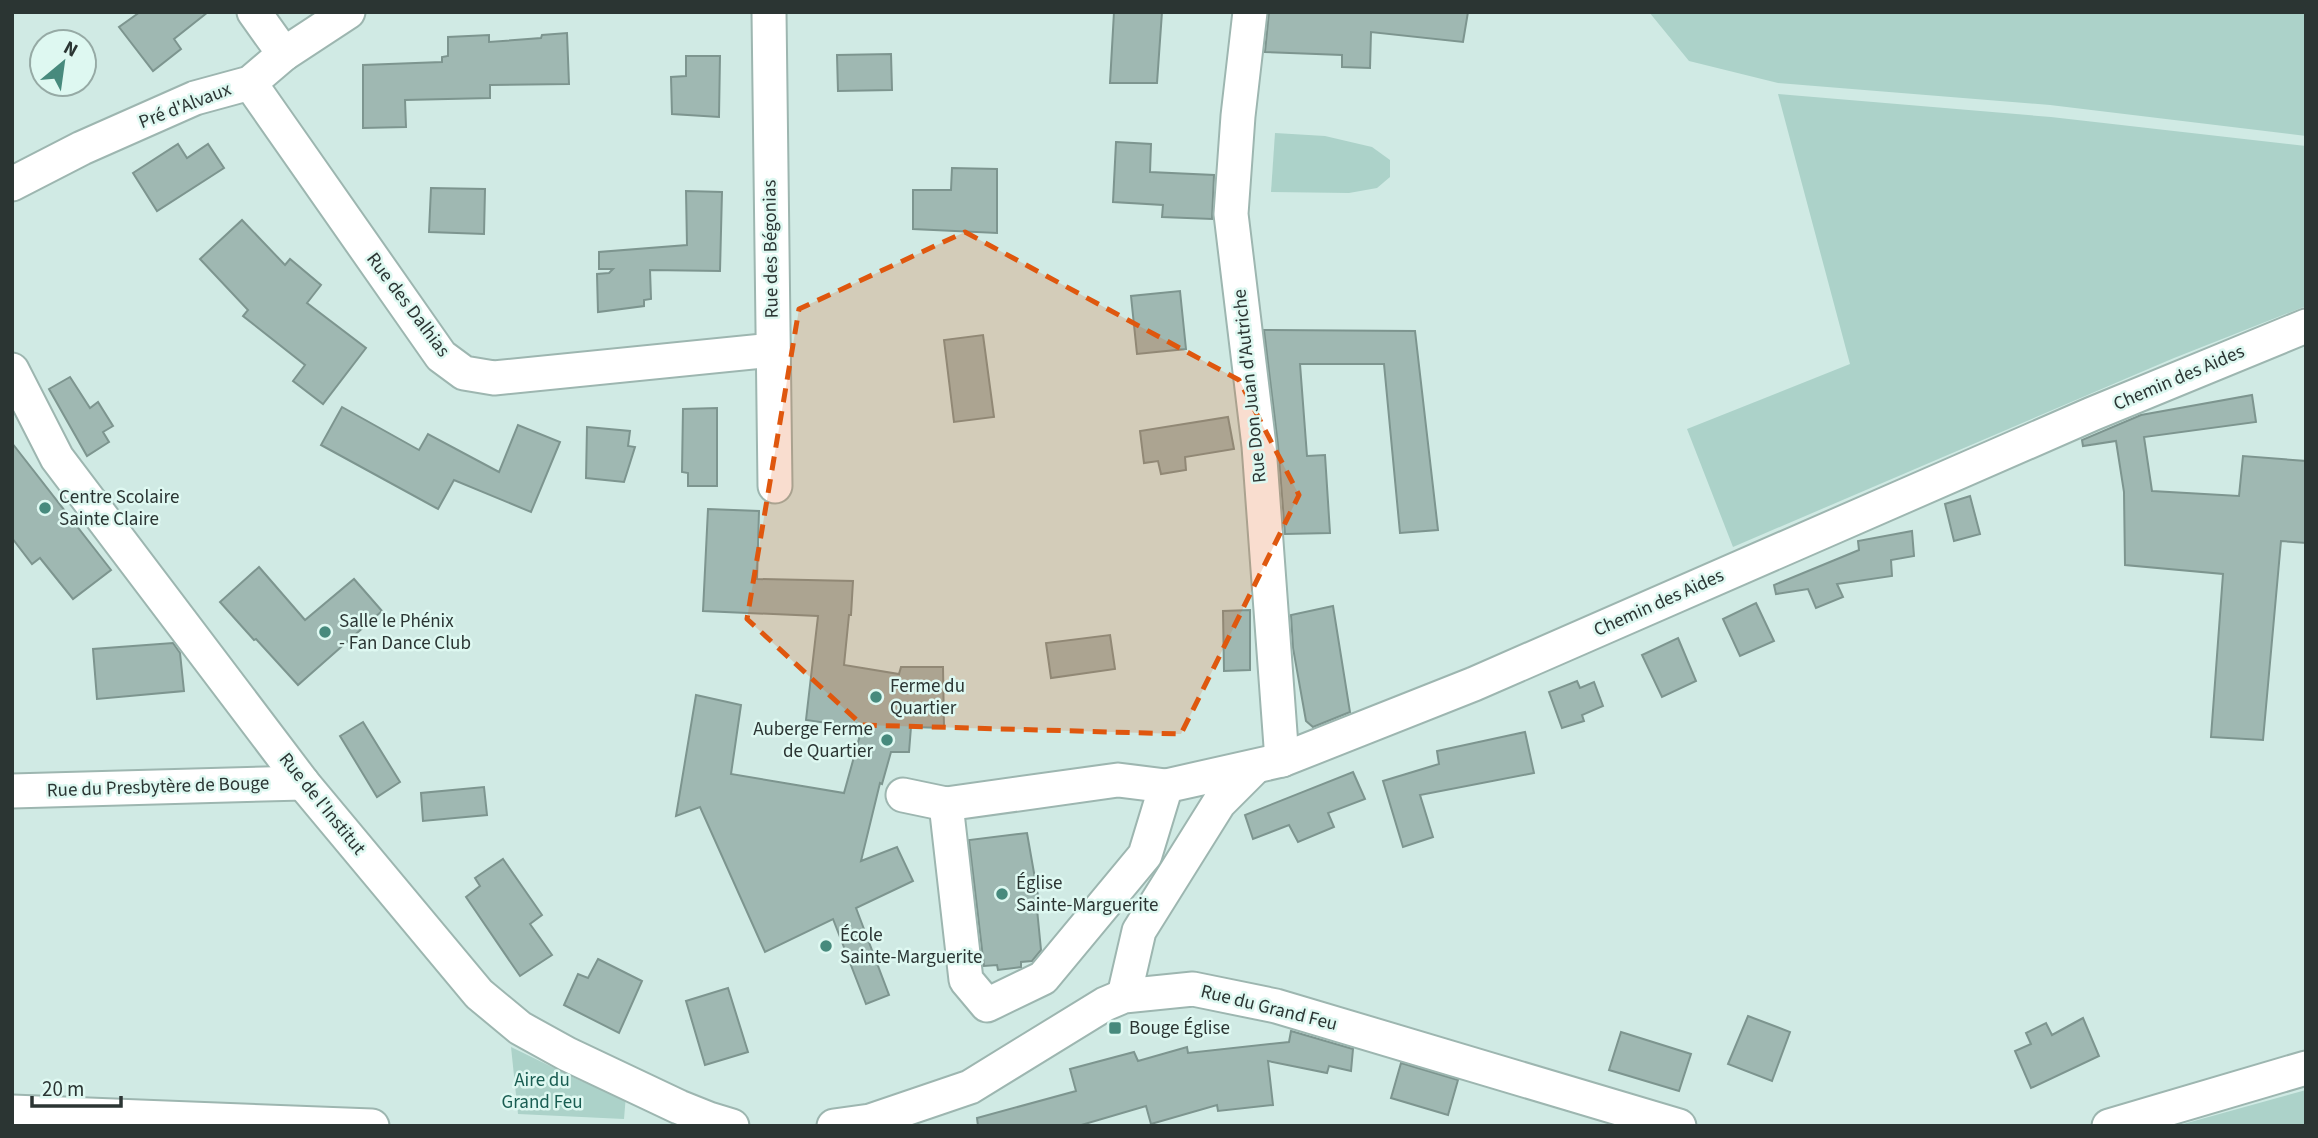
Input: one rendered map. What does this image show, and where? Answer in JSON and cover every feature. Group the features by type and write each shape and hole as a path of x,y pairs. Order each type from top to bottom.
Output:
{"street":[{"path":"254,12 284,54"},
{"name":"Pré d'Alvaux","path":"12,184 82,148 195,98 250,83 284,54 348,12"},
{"name":"Rue des Bégonias","path":"769,12 775,486"},
{"name":"Rue Don Juan d'Autriche","path":"1250,12 1238,116 1231,214 1259,446 1268,764"},
{"name":"Rue des Dalhias","path":"250,83 441,356 464,373 494,378 772,350"},
{"name":"Chemin des Aides","path":"1124,996 1139,931 1219,803 1268,764 1474,684 2079,420 2306,326"},
{"name":"Rue de l'Institut","path":"12,370 57,458 303,783 479,994 520,1028 567,1054 633,1086 709,1119 732,1126"},
{"path":"903,795 946,804 1118,780 1166,786 1268,764"},
{"name":"Rue du Presbytère de Bouge","path":"12,791 303,783"},
{"path":"946,804 966,980 987,1005 1043,978 1145,855 1166,786"},
{"name":"Rue du Grand Feu","path":"834,1126 870,1121 970,1087 1105,1004 1124,996 1193,989 1276,1006 1679,1126"},
{"path":"2109,1126 2306,1068"},
{"path":"12,1112 372,1126"}],"highlighted area":[{"path":"965,232 1239,380 1299,495 1181,734 862,725 747,619 799,309"}],"green space":[{"path":"1649,12 2306,12 2306,136 2050,105 1778,83 1689,61"},
{"path":"1778,94 2051,117 2306,146 2306,306 2174,358 1733,547 1687,429 1850,364"},
{"path":"1275,133 1325,136 1372,147 1390,160 1390,177 1377,188 1349,193 1271,192"},
{"name":"Aire du Grand Feu","path":"511,1047 581,1081 626,1095 624,1119 518,1114"},
{"path":"2306,1090 2306,1126 2176,1126"}],"building":[{"path":"140,12 208,12 174,39 181,49 153,71 119,27"},
{"path":"1114,12 1162,12 1157,83 1110,83"},
{"path":"1269,12 1468,12 1463,42 1371,32 1370,68 1342,67 1342,55 1265,52"},
{"path":"567,33 569,84 490,85 490,98 405,100 406,127 363,128 363,65 442,62 442,57 448,56 448,37 489,35 489,42"},
{"path":"891,54 892,90 838,91 837,55"},
{"path":"686,56 720,56 719,117 672,114 671,77 686,76"},
{"path":"1116,142 1151,144 1150,172 1214,175 1212,219 1162,217 1163,205 1113,202"},
{"path":"178,144 187,158 208,144 224,168 157,211 133,173"},
{"path":"952,168 997,169 997,233 913,229 913,190 951,190"},
{"path":"431,188 485,189 484,234 429,232"},
{"path":"686,191 722,192 720,271 650,270 651,299 644,300 644,306 598,312 597,274 609,273 613,269 599,269 599,252 687,245"},
{"path":"242,220 285,265 290,259 321,285 307,303 366,348 323,404 293,381 305,365 243,316 248,310 200,259"},
{"path":"1180,291 1186,349 1137,354 1131,296"},
{"path":"1264,330 1415,331 1438,530 1400,533 1384,364 1300,364 1307,456 1325,455 1330,533 1285,534 1278,445"},
{"path":"983,335 994,417 954,422 944,340"},
{"path":"70,377 90,408 98,402 113,426 103,432 109,442 87,456 49,389"},
{"path":"2252,395 2256,422 2144,437 2152,491 2239,496 2243,456 2306,461 2306,543 2281,541 2263,740 2211,737 2223,574 2125,565 2124,492 2116,441 2083,446 2082,440 2141,415"},
{"path":"342,407 419,450 428,434 499,472 518,425 560,442 531,512 454,480 438,509 321,445"},
{"path":"717,408 717,486 688,486 688,473 682,472 683,409"},
{"path":"1228,417 1234,449 1185,457 1186,470 1161,474 1158,461 1144,463 1140,431"},
{"path":"587,427 630,431 628,446 635,447 624,482 586,478"},
{"path":"12,443 111,570 73,599 40,558 32,564 12,538"},
{"path":"1970,496 1980,534 1954,541 1945,504"},
{"path":"708,509 759,511 757,579 853,581 844,665 899,674 901,667 943,667 944,728 911,727 909,752 891,752 882,784 880,783 861,861 897,847 913,881 856,908 889,995 866,1004 833,919 765,952 700,807 676,816 696,695 741,705 731,774 844,793 862,728 806,720 818,616 703,611"},
{"path":"1912,531 1914,556 1891,560 1892,576 1837,584 1843,597 1816,608 1808,589 1776,594 1774,585 1859,550 1858,541"},
{"path":"259,567 305,620 354,579 382,611 298,685 220,602"},
{"path":"1756,603 1774,641 1740,656 1723,619"},
{"path":"1333,606 1350,712 1313,727 1306,721 1293,648 1291,615"},
{"path":"1250,610 1250,670 1224,671 1223,611"},
{"path":"1110,635 1115,669 1051,678 1046,643"},
{"path":"1678,638 1696,681 1662,697 1642,655"},
{"path":"173,643 180,653 184,691 97,699 93,649"},
{"path":"1577,681 1580,688 1594,682 1603,706 1582,715 1584,721 1562,728 1549,692"},
{"path":"363,722 400,782 377,797 340,736"},
{"path":"1525,732 1534,773 1420,795 1433,837 1403,847 1383,781 1439,764 1437,751"},
{"path":"1353,772 1365,799 1328,813 1334,827 1298,842 1289,825 1253,839 1245,815"},
{"path":"484,787 487,815 423,821 421,793"},
{"name":"Église Sainte-Marguerite","path":"1027,833 1040,907 1037,909 1041,950 1032,961 1021,962 1021,967 998,970 997,965 984,966 969,840"},
{"path":"503,859 542,915 530,924 552,955 520,976 466,897 480,886 475,878"},
{"path":"598,959 642,981 619,1033 564,1005 578,974 588,978"},
{"path":"728,988 748,1052 705,1065 686,1001"},
{"path":"1748,1016 1790,1032 1772,1081 1728,1064"},
{"path":"2083,1018 2099,1056 2031,1088 2015,1051 2031,1044 2026,1033 2046,1023 2052,1035"},
{"path":"1291,1031 1353,1049 1351,1071 1329,1066 1327,1073 1268,1061 1273,1105 1218,1111 1217,1105 1151,1124 1146,1106 1078,1126 978,1126 977,1118 1076,1091 1070,1069 1134,1052 1138,1061 1187,1047 1188,1053 1289,1042"},
{"path":"1621,1032 1691,1054 1679,1091 1609,1070"},
{"path":"1401,1063 1458,1080 1448,1115 1391,1098"}],"place":[{"name":"Centre Scolaire Sainte Claire","path":"45,508"},
{"name":"Salle le Phénix - Fan Dance Club","path":"325,632"},
{"name":"Ferme du Quartier","path":"876,697"},
{"name":"Auberge Ferme de Quartier","path":"887,740"},
{"name":"Église Sainte-Marguerite","path":"1002,894"},
{"name":"École Sainte-Marguerite","path":"826,946"},
{"name":"Bouge Église","path":"1115,1028"}]}
